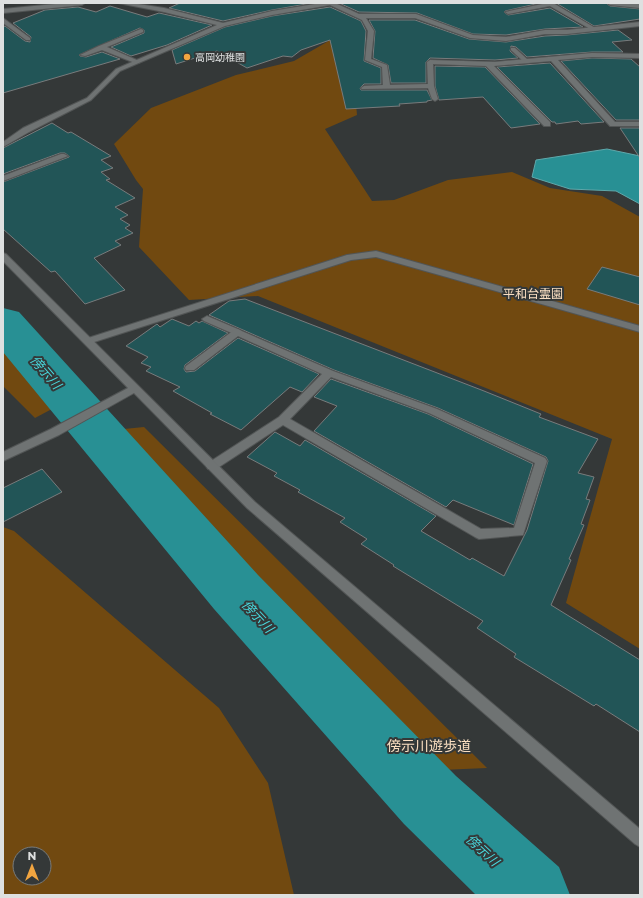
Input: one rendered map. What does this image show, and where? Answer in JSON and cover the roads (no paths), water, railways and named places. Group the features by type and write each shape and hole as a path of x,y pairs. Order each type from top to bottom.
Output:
{"street":[{"path":"3,11 82,3"},
{"path":"121,3 164,10 223,25"},
{"path":"3,145 26,130 89,99 118,70 223,25 272,13 331,3 364,19 371,31 368,60 385,66 386,87"},
{"path":"610,3 640,6"},
{"path":"508,12 551,4 594,29"},
{"path":"359,16 416,16 472,37 506,39 546,32 566,32 640,24"},
{"path":"3,20 28,38"},
{"path":"83,55 141,31"},
{"path":"101,47 137,62"},
{"path":"513,49 526,61"},
{"path":"435,99 431,86 430,62 488,64 592,56 640,56"},
{"path":"553,59 613,124 640,124"},
{"path":"488,64 547,124"},
{"path":"364,88 431,86"},
{"path":"3,179 64,156"},
{"path":"88,341 350,257 376,254 640,329"},
{"path":"3,256 251,505 640,839"},
{"path":"207,319 329,373 433,411 541,461 519,532 479,534 283,420"},
{"path":"190,368 237,332"},
{"path":"212,466 283,420 329,373"},
{"path":"3,457 135,388"}],"water":[{"path":"607,149 640,156 640,204 616,191 570,189 532,177 536,160"}],"waterway":[{"name":"傍示川","path":"3,322 236,592 430,800 531,895"}],"place":[{"name":"高岡幼稚園","path":"187,57"}],"park label":[{"name":"平和台霊園","path":"533,293"},
{"name":"傍示川遊歩道","path":"429,746"}]}
